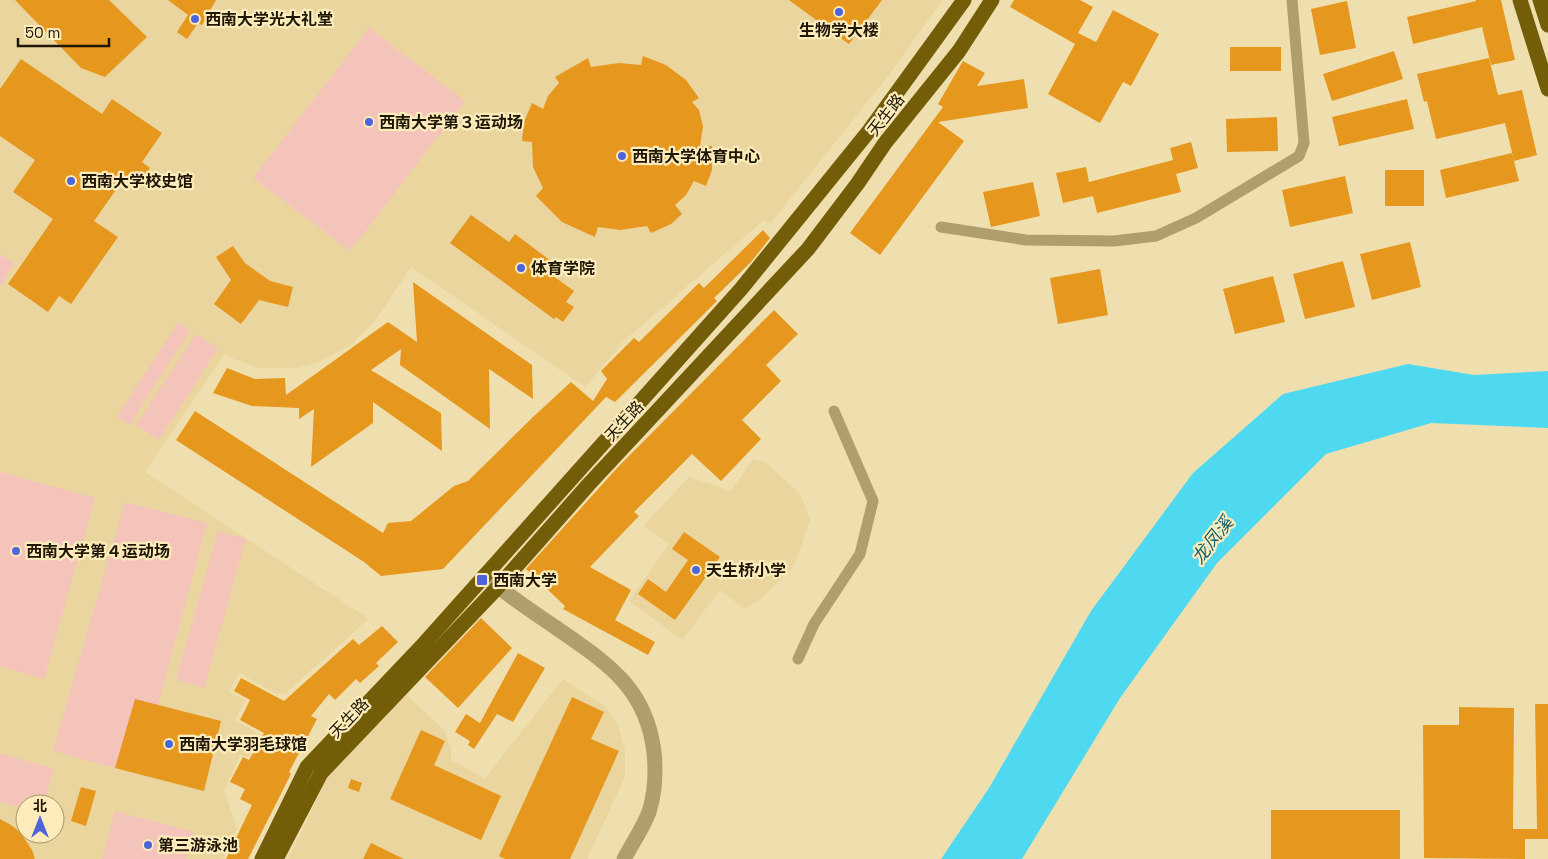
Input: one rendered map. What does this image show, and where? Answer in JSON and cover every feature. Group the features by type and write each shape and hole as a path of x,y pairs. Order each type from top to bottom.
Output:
{"highway":[{"name":"天生路","path":"262,859 307,767 421,647 741,289 869,131 964,0"},
{"name":"天生路","path":"276,859 321,773 498,587 589,484 808,249 858,183 885,143 959,51 992,0"},
{"path":"1520,0 1548,89"},
{"path":"1540,0 1548,25"}],"street":[{"path":"941,227 1026,240 1114,242 1156,236 1196,218 1299,156 1304,143 1292,0"},
{"path":"798,658 814,624 860,554 873,501 834,411"},
{"path":"484,576 600,658 619,674 633,693 644,714 652,737 655,760 655,787 649,813 624,859"}],"shaded area":[{"path":"0,0 943,0 888,76 770,224 764,220 625,340 585,387 411,267 378,317 352,344 322,361 298,368 257,368 224,355 145,472 369,619 286,693 275,693 239,673 229,692 246,700 235,720 259,734 249,757 240,755 224,790 237,829 223,859 0,859"},
{"path":"369,28 465,101 350,251 253,178"},
{"path":"0,254 14,263 0,287"},
{"path":"178,322 190,330 130,425 117,417"},
{"path":"196,334 218,348 159,440 136,425"},
{"path":"753,459 767,463 801,495 810,520 794,566 759,601 744,609 720,590 682,640 629,601 669,544 643,526 689,477 731,491"},
{"path":"0,472 95,498 44,679 0,666"},
{"path":"125,502 207,523 158,705 115,768 53,751"},
{"path":"218,531 246,539 204,688 176,680"},
{"path":"563,679 606,707 617,723 625,750 625,777 587,859 288,859 329,774 404,692 444,730 451,749 451,760 485,778"},
{"path":"0,753 54,769 47,794 15,794 15,806 0,802"},
{"name":"第三游泳池","path":"115,811 194,832 186,859 102,859"}],"water":[{"name":"龙凤溪","path":"1408,364 1474,375 1548,371 1548,428 1431,423 1326,454 1217,563 1120,698 1022,859 941,859 989,788 1091,611 1193,473 1283,394"}],"building":[{"path":"15,0 109,0 147,37 105,77 81,68"},
{"name":"西南大学光大礼堂","path":"168,0 216,0 202,25 198,23 187,39 177,32 188,15"},
{"name":"生物学大楼","path":"789,0 882,0 849,44"},
{"path":"1014,0 1080,0 1093,7 1078,33 1096,42 1113,10 1159,34 1131,86 1123,82 1100,123 1048,94 1075,44 1010,7"},
{"path":"1476,0 1501,0 1515,60 1491,65 1482,27 1413,44 1407,17"},
{"path":"1347,1 1356,48 1320,55 1311,9"},
{"path":"1230,47 1281,47 1281,71 1230,71"},
{"path":"1394,51 1403,79 1332,101 1323,74"},
{"name":"西南大学体育中心","path":"643,56 666,65 686,80 699,98 692,102 699,110 703,126 700,146 712,146 712,170 706,186 694,181 686,195 675,205 682,214 671,224 651,233 647,226 620,230 598,227 595,237 562,222 536,196 543,188 533,167 532,142 522,141 524,122 532,103 543,109 548,96 559,83 555,77 588,58 591,67 619,63 641,65"},
{"path":"1489,58 1498,95 1522,90 1537,155 1514,161 1505,123 1436,139 1427,101 1424,102 1417,74"},
{"name":"西南大学校史馆","path":"21,59 102,114 112,99 162,133 142,162 150,168 138,186 125,177 94,221 118,237 71,304 59,296 48,312 8,284 53,219 13,192 35,160 0,136 0,89"},
{"path":"963,61 985,73 977,86 1024,79 1028,108 938,122 964,141 880,255 850,233 943,107 938,104"},
{"path":"1407,99 1414,129 1339,146 1332,117"},
{"path":"1277,117 1278,151 1227,152 1226,119"},
{"path":"1191,142 1198,168 1176,174 1181,192 1097,213 1093,196 1063,203 1056,173 1086,167 1089,182 1173,160 1170,148"},
{"path":"1512,153 1519,181 1446,198 1440,170"},
{"path":"1385,170 1424,170 1424,206 1385,206"},
{"path":"1345,176 1353,213 1290,227 1282,190"},
{"path":"1033,182 1040,216 991,227 983,192"},
{"name":"体育学院","path":"471,215 509,242 515,234 555,264 549,273 574,291 566,302 574,307 563,322 556,317 554,319 450,243"},
{"path":"763,230 770,238 751,262 714,298 717,301 615,402 606,397 443,569 381,576 364,562 176,440 195,411 383,533 388,523 411,521 454,486 468,481 571,382 593,401 607,379 601,371 634,338 639,342 699,283 704,288"},
{"path":"1410,242 1421,287 1372,300 1360,254"},
{"path":"233,246 245,263 270,281 293,287 288,307 259,300 241,324 214,304 231,280 216,257"},
{"path":"1343,261 1355,307 1305,319 1293,274"},
{"path":"1100,269 1108,315 1058,324 1050,278"},
{"path":"1273,276 1285,322 1235,334 1223,289"},
{"path":"413,282 532,365 533,399 489,369 490,429 400,365 401,349 371,370 441,413 442,451 373,402 373,423 311,467 314,409 299,419 299,408 252,406 213,393 227,368 255,379 285,378 286,395 388,322 417,342"},
{"path":"774,310 798,334 766,365 781,381 742,420 761,439 721,481 692,454 634,512 639,516 590,567 631,590 615,620 655,642 648,655 563,609 565,606 526,569 618,467"},
{"name":"天生桥小学","path":"684,532 720,557 675,620 638,594 648,579 666,592 688,560 672,549"},
{"path":"481,618 512,648 458,708 425,677"},
{"path":"382,626 398,642 376,663 379,666 360,683 356,679 335,700 329,694 311,716 317,719 289,772 291,774 248,859 226,859 252,805 240,799 245,789 230,782 243,757 249,760 264,733 240,720 250,700 234,691 241,678 284,701 353,639 359,645"},
{"path":"518,653 545,668 513,722 497,714 474,749 468,745 470,741 455,732 466,714 480,723"},
{"path":"572,697 604,712 591,739 619,751 570,859 505,859 499,856"},
{"name":"西南大学羽毛球馆","path":"135,699 221,721 204,791 115,768"},
{"path":"1535,704 1548,704 1548,839 1525,839 1525,859 1424,858 1423,725 1459,725 1459,707 1514,708 1513,829 1537,829"},
{"path":"421,730 445,741 434,765 501,796 481,840 390,799"},
{"path":"351,779 362,783 359,792 348,788"},
{"path":"81,787 96,791 86,826 71,821"},
{"path":"1271,810 1400,810 1400,859 1271,859"},
{"path":"0,819 15,828 15,844 28,844 35,859 0,859"},
{"path":"371,843 404,859 363,859"}],"place":[{"name":"生物学大楼","path":"839,12"},
{"name":"西南大学光大礼堂","path":"195,19"},
{"name":"西南大学第３运动场","path":"369,122"},
{"name":"西南大学体育中心","path":"622,156"},
{"name":"西南大学校史馆","path":"71,181"},
{"name":"体育学院","path":"521,268"},
{"name":"西南大学第４运动场","path":"16,551"},
{"name":"天生桥小学","path":"696,570"},
{"name":"西南大学","path":"482,580"},
{"name":"西南大学羽毛球馆","path":"169,744"},
{"name":"第三游泳池","path":"148,845"}]}
